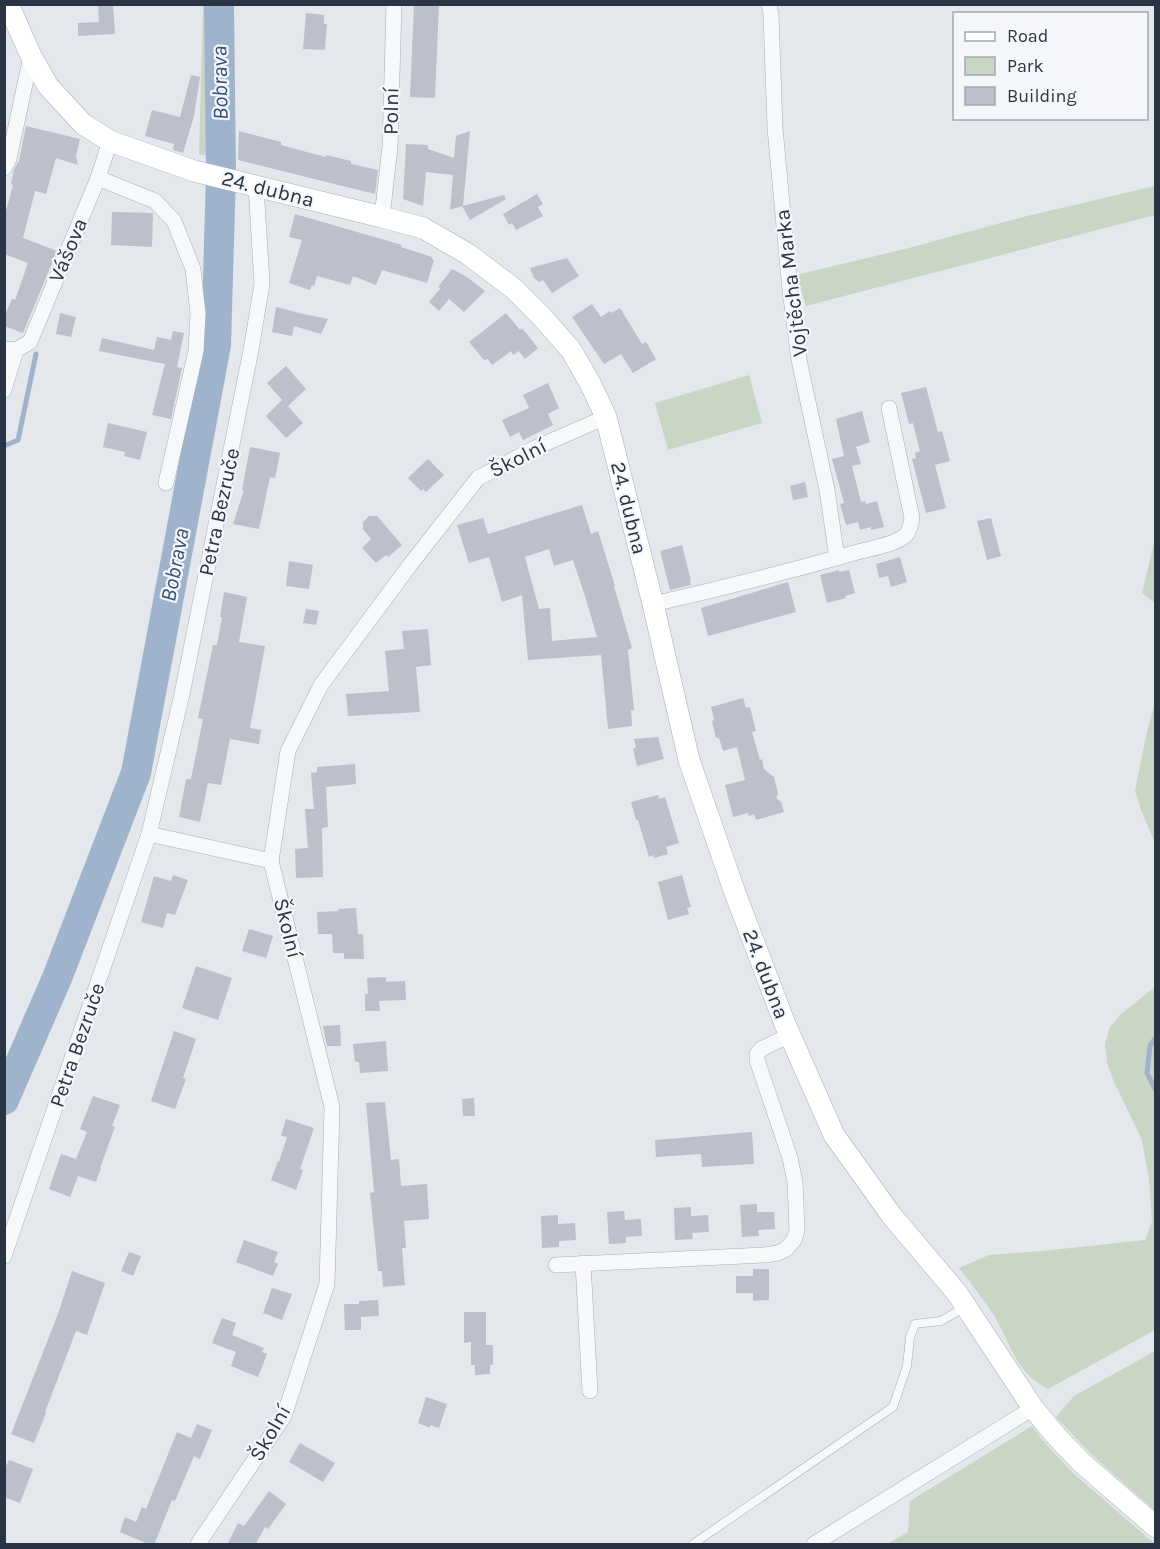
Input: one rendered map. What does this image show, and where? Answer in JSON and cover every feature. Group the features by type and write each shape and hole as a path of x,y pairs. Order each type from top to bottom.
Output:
{"main road":[{"name":"24. dubna","path":"9,4 31,56 48,86 83,124 110,141 194,171 423,228 468,254 513,288 571,350 606,417 689,760 735,893 790,1035 834,1135 892,1216 962,1300 1033,1408 1056,1437 1155,1527"}],"street":[{"name":"Polní","path":"382,217 390,147 394,4"},
{"name":"Vojtěcha Marka","path":"769,4 775,128 790,290 800,360 827,490 837,558"},
{"path":"4,168 9,159 31,56"},
{"name":"Vášova","path":"4,390 10,350 30,342 98,178 110,141"},
{"path":"98,178 155,201 174,221 194,269 198,313 196,351 166,483"},
{"name":"Petra Bezruče","path":"4,1256 149,834 182,694 251,351 262,284 256,186"},
{"path":"652,604 837,558 893,542 905,535 911,526 912,518 889,408"},
{"name":"Školní","path":"198,1545 284,1416 327,1284 332,1107 271,861 288,751 321,685 410,564 478,478 535,448 606,417"},
{"path":"149,834 271,861"},
{"path":"556,1264 764,1255 786,1249 794,1240 797,1230 795,1182 786,1141 757,1060 757,1054 769,1044 790,1035"},
{"path":"583,1263 590,1391"},
{"path":"814,1545 1033,1408"}],"lane":[{"path":"693,1545 893,1407 907,1366 910,1337 915,1324 942,1321 962,1300"}],"green space":[{"path":"203,5 231,5 227,42 228,161 199,154"},
{"path":"1155,186 1155,215 806,306 796,275 1023,217"},
{"path":"749,375 762,423 668,450 655,403"},
{"path":"1155,539 1155,603 1142,593"},
{"path":"1155,702 1155,843 1135,790"},
{"path":"1155,987 1155,1330 1048,1389 1037,1382 1020,1365 993,1314 959,1268 989,1255 1145,1240 1152,1222 1149,1179 1142,1140 1114,1082 1107,1063 1105,1044 1110,1027 1121,1014"},
{"path":"1155,1351 1155,1511 1091,1454 1056,1417 1074,1396"},
{"path":"1032,1426 1073,1473 1155,1544 887,1544 908,1532 910,1501"}],"building":[{"path":"98,4 113,4 115,34 78,36 78,23 99,22"},
{"path":"414,4 439,4 435,98 410,97"},
{"path":"306,13 324,15 324,24 327,24 325,50 303,49"},
{"path":"191,75 200,77 194,116 183,153 173,150 174,144 145,136 152,110 180,117"},
{"path":"26,126 80,139 76,156 78,165 56,158 46,194 35,191 23,238 57,251 23,333 4,326 4,317 12,299 15,300 28,263 4,254 4,218"},
{"path":"239,131 281,142 281,145 351,161 351,164 378,170 375,194 238,160"},
{"path":"470,131 463,206 504,195 506,199 470,220 462,206 450,210 453,175 426,172 423,206 403,199 406,144 428,145 428,149 454,158 456,136"},
{"path":"537,194 543,204 538,207 543,216 516,230 512,223 509,225 503,214"},
{"path":"112,212 153,213 152,247 111,245"},
{"path":"295,214 402,245 401,247 432,257 434,260 427,283 382,270 376,285 353,276 350,285 317,276 310,290 289,283 302,240 289,237"},
{"path":"567,258 579,276 552,293 543,280 539,282 534,278 530,268"},
{"path":"452,269 485,291 464,312 449,299 439,311 429,302 441,288 438,287"},
{"path":"592,304 601,317 620,308 642,344 646,342 656,359 633,373 621,354 604,364 572,317"},
{"path":"276,307 328,319 321,334 294,326 292,336 272,332"},
{"path":"60,313 76,317 71,337 56,334"},
{"path":"506,313 538,348 525,359 519,351 513,355 511,351 492,365 488,359 484,360 469,342"},
{"path":"173,331 184,333 177,367 182,368 171,419 152,415 165,364 99,351 102,338 154,350 157,337 171,340"},
{"path":"286,366 306,389 288,406 303,423 286,438 266,416 282,400 267,383"},
{"path":"548,383 559,408 548,414 553,425 523,440 519,432 510,437 502,420 529,408 523,395"},
{"path":"926,387 938,432 942,431 950,461 935,465 946,508 926,513 912,459 916,458 915,453 920,451 913,423 909,424 901,393"},
{"path":"862,411 870,442 856,447 861,464 852,466 861,502 865,501 866,504 877,501 884,527 871,530 871,527 860,530 858,522 846,525 840,504 844,503 832,459 844,456 836,419"},
{"path":"108,423 147,432 140,460 124,456 125,452 103,447"},
{"path":"250,447 280,453 275,478 270,477 259,529 233,524 244,490 242,490"},
{"path":"428,459 444,475 426,492 423,489 421,491 408,478"},
{"path":"805,482 808,497 793,500 790,486"},
{"path":"582,505 591,534 598,531 632,648 628,650 634,710 631,710 632,726 608,729 601,655 528,660 522,595 502,602 489,557 469,563 457,525 483,518 488,534","holes":["549,549 554,566 573,560 597,637 552,641 550,608 539,609 525,557"]},
{"path":"369,516 377,516 402,545 388,557 386,555 376,563 362,548 371,539 363,529 363,522"},
{"path":"991,518 1001,556 987,560 977,521"},
{"path":"682,545 691,585 670,590 660,551"},
{"path":"900,557 907,582 891,587 888,576 879,578 876,564"},
{"path":"289,561 313,565 309,589 286,586"},
{"path":"839,570 839,572 849,570 855,593 827,603 820,575"},
{"path":"788,582 796,612 708,636 701,608"},
{"path":"224,592 247,597 239,642 265,646 250,728 261,730 259,744 230,739 221,785 208,783 200,822 179,817 186,779 191,779 203,719 198,718 213,645 217,645"},
{"path":"306,609 319,611 316,625 303,623"},
{"path":"428,629 431,665 416,667 420,712 348,716 346,694 389,691 385,651 404,649 402,631"},
{"path":"743,698 746,708 750,707 756,731 752,732 760,760 762,759 764,769 774,777 778,793 776,798 781,802 784,812 756,820 754,814 749,816 748,813 733,817 725,785 745,780 737,747 723,751 719,738 716,738 712,721 714,720 711,707"},
{"path":"658,737 664,759 637,766 633,749 636,747 634,739"},
{"path":"355,764 356,784 326,787 328,827 322,828 323,877 296,878 295,849 308,848 305,809 314,809 311,773 317,772 317,767"},
{"path":"658,795 659,799 665,797 679,843 666,847 668,854 654,858 653,855 649,857 631,802"},
{"path":"173,875 188,880 175,915 167,913 163,928 141,922 154,876 171,881"},
{"path":"682,875 691,907 687,908 689,914 668,920 658,882"},
{"path":"356,908 358,934 363,934 364,959 344,959 344,953 333,953 332,934 318,934 317,912"},
{"path":"249,929 273,936 266,958 242,951"},
{"path":"196,966 232,978 218,1020 182,1008"},
{"path":"386,977 386,982 405,981 406,1000 379,1001 380,1011 365,1011 365,994 368,994 367,978"},
{"path":"340,1025 341,1046 327,1046 323,1026"},
{"path":"174,1031 196,1039 183,1078 186,1079 175,1109 151,1101"},
{"path":"386,1041 388,1071 360,1073 359,1062 355,1062 353,1044"},
{"path":"93,1096 120,1105 112,1126 115,1127 96,1182 78,1176 70,1197 49,1189 61,1154 76,1159 87,1132 80,1129"},
{"path":"474,1098 475,1116 463,1116 462,1099"},
{"path":"385,1102 391,1160 399,1159 401,1186 427,1184 429,1219 404,1221 406,1248 402,1248 405,1285 383,1287 382,1271 378,1271 370,1193 374,1192 366,1103"},
{"path":"286,1119 314,1128 300,1169 303,1170 296,1190 271,1180 287,1137 281,1136"},
{"path":"752,1132 754,1164 702,1167 701,1154 656,1157 655,1140"},
{"path":"757,1204 757,1212 774,1212 775,1229 758,1230 759,1236 742,1237 740,1205"},
{"path":"691,1207 691,1216 708,1215 709,1232 692,1233 693,1239 675,1240 674,1208"},
{"path":"624,1211 625,1220 641,1219 642,1236 626,1237 626,1243 609,1244 607,1212"},
{"path":"558,1215 558,1224 575,1223 576,1240 559,1241 559,1247 542,1248 541,1216"},
{"path":"244,1240 278,1252 274,1262 278,1264 273,1276 236,1262"},
{"path":"129,1252 141,1256 133,1276 121,1271"},
{"path":"753,1269 769,1269 769,1300 753,1301 753,1293 736,1293 736,1276 753,1276"},
{"path":"72,1271 105,1283 87,1335 76,1331 34,1443 11,1434 58,1314"},
{"path":"272,1288 292,1294 282,1320 263,1313"},
{"path":"378,1300 379,1316 361,1317 361,1330 345,1330 344,1304"},
{"path":"464,1312 486,1312 486,1345 493,1345 493,1365 490,1365 490,1374 475,1375 475,1365 471,1365 471,1342 464,1343"},
{"path":"222,1318 236,1323 232,1335 264,1348 262,1352 267,1354 258,1377 231,1366 236,1352 212,1343"},
{"path":"426,1397 447,1404 439,1428 430,1425 430,1428 418,1423"},
{"path":"197,1424 212,1430 200,1459 194,1456 175,1501 172,1500 154,1545 120,1532 125,1517 136,1522 142,1507 146,1509 177,1432 191,1438"},
{"path":"300,1443 335,1463 323,1482 289,1462"},
{"path":"9,1460 33,1469 20,1503 4,1497 4,1470"},
{"path":"269,1491 286,1504 268,1529 265,1527 255,1545 227,1545 238,1523 244,1526"}],"waterway":[{"name":"Bobrava","path":"4,1100 57,978 136,773 216,345 221,174 219,4"},
{"path":"4,446 18,440 36,354"},
{"path":"1156,1037 1150,1046 1147,1073 1156,1091"}]}
